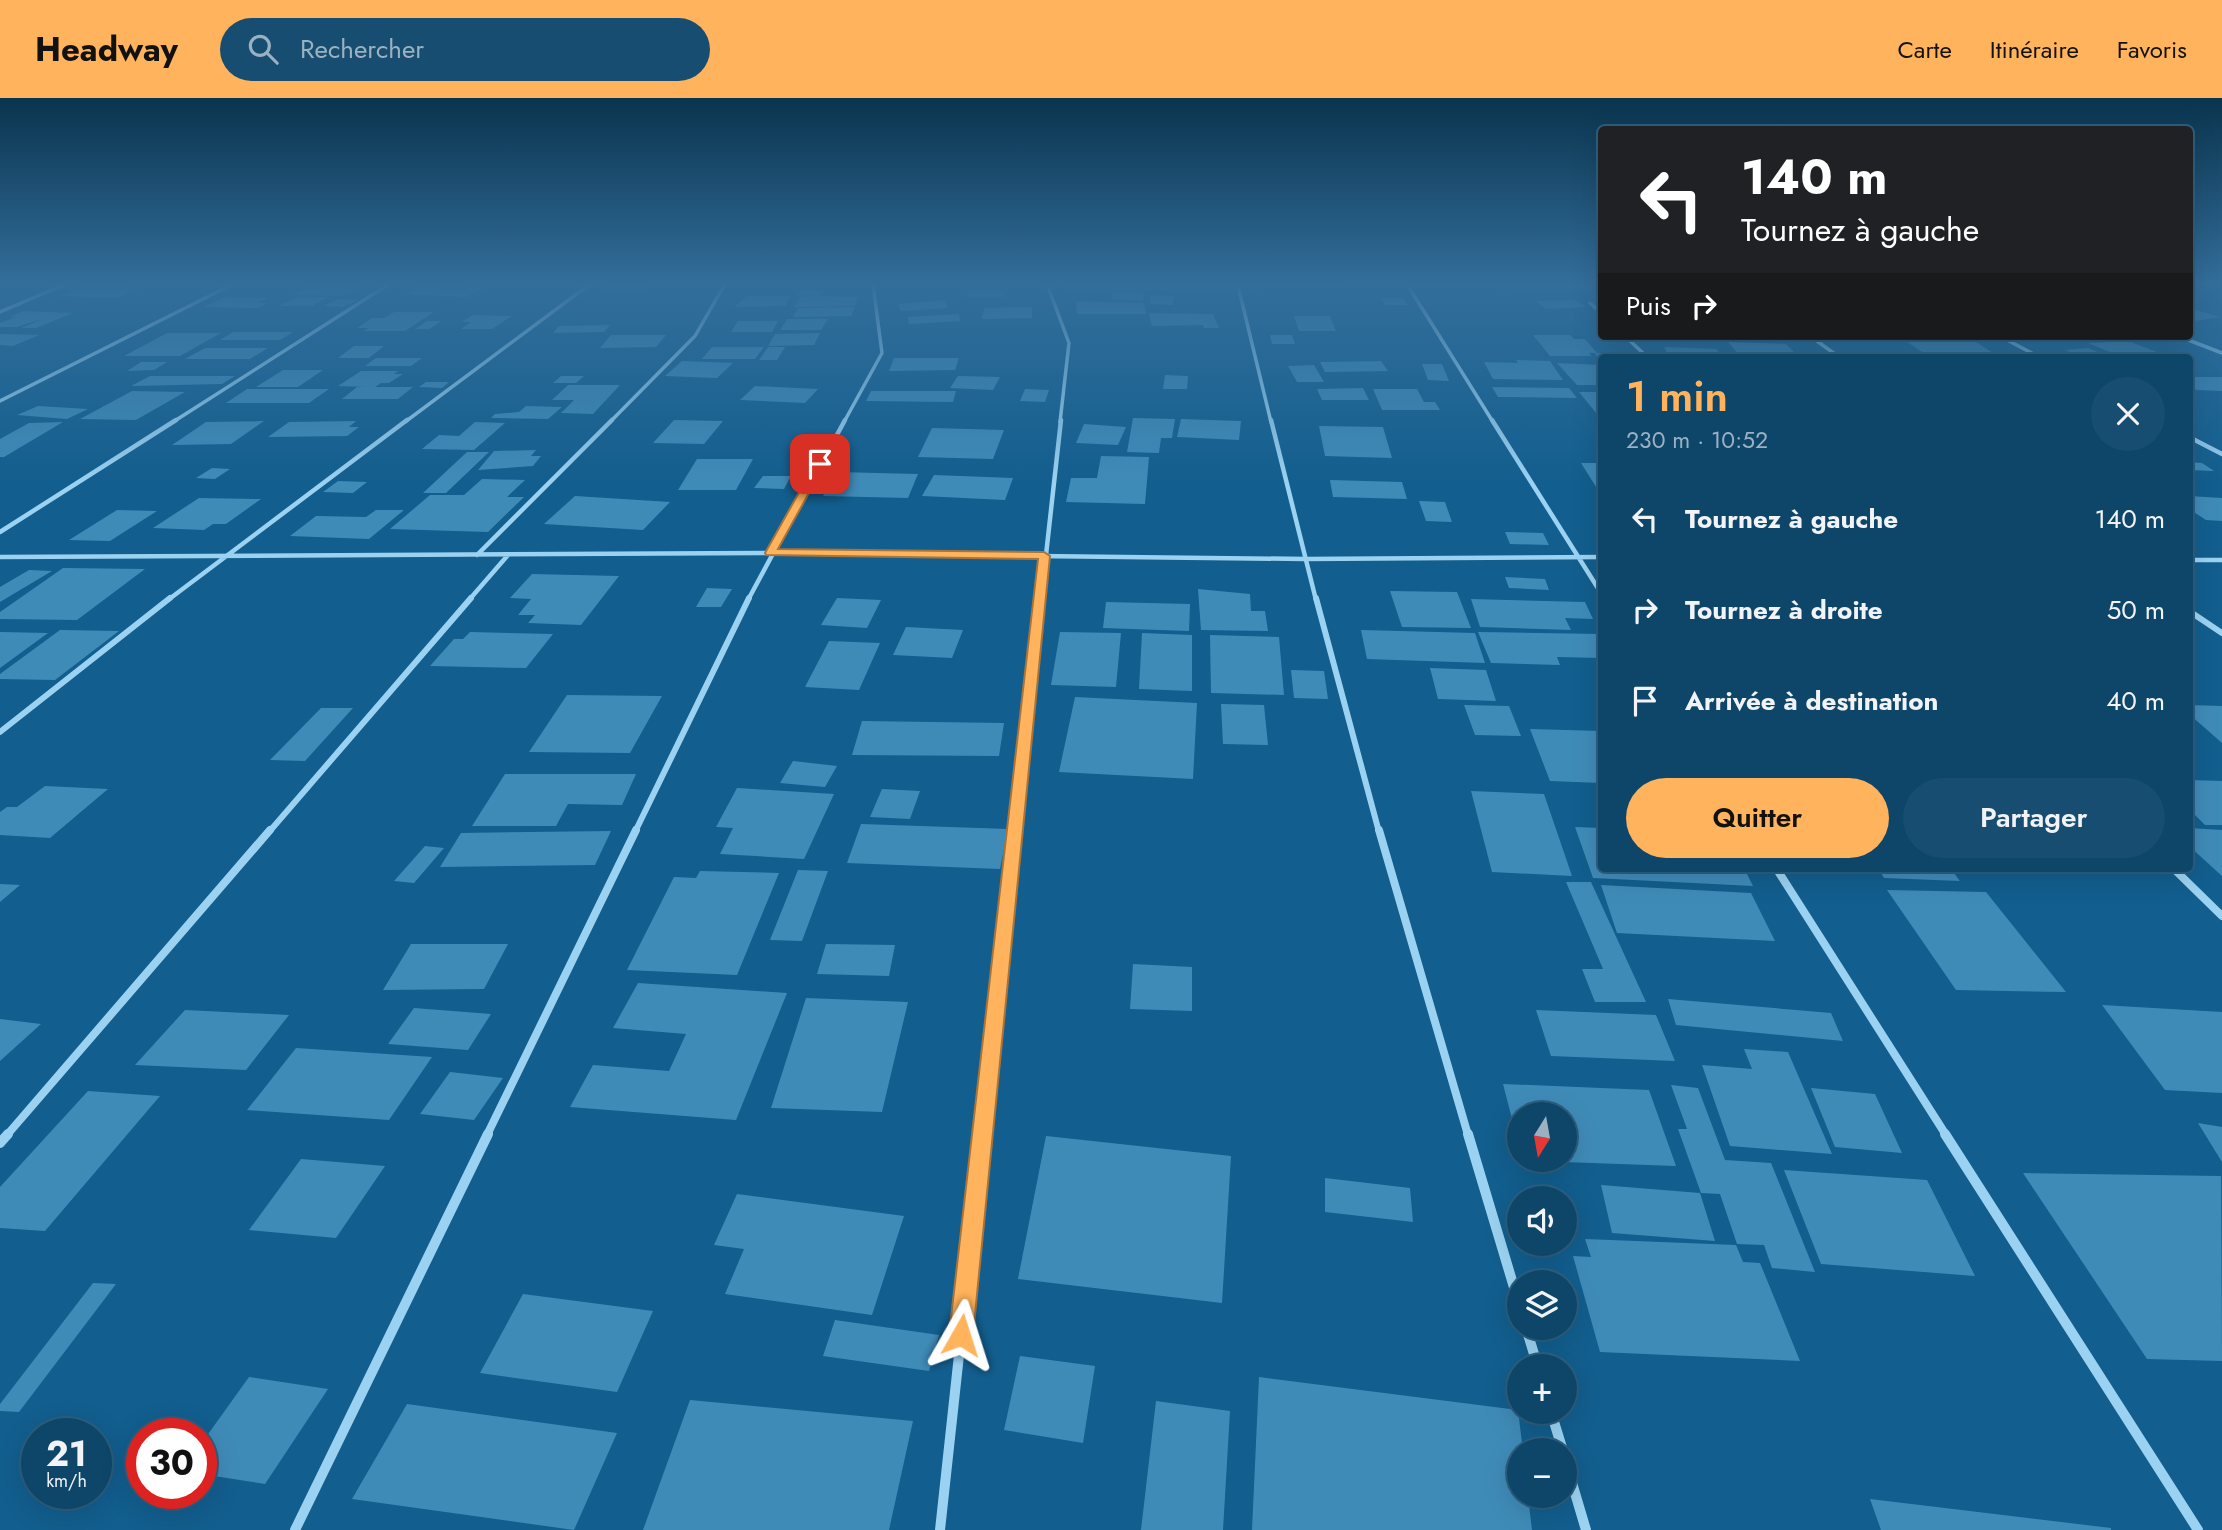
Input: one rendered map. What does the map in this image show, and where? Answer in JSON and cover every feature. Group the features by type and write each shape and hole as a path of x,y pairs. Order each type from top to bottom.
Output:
{"street":[{"path":"0,401 100,351"},
{"path":"0,532 284,351"},
{"path":"0,732 225,555 500,351"},
{"path":"477,555 679,351"},
{"path":"295,1530 771,553 882,351"},
{"path":"940,1530 1068,351"},
{"path":"1254,351 1305,559 1395,890 1509,1270"},
{"path":"1449,351 1598,588"},
{"path":"2193,439 2222,454"},
{"path":"0,556 771,553 1305,559 1598,557"},
{"path":"0,1143 508,555"},
{"path":"2193,560 2222,560"},
{"path":"2193,614 2222,633"},
{"path":"1779,872 2198,1530"},
{"path":"2177,872 2222,916"},
{"path":"1577,1498 1587,1530"}],"building":[{"path":"134,351 189,351 180,356 124,356"},
{"path":"200,351 263,351 250,359 185,359"},
{"path":"348,351 378,351 369,358 338,358"},
{"path":"709,351 761,351 755,359 702,359"},
{"path":"765,351 783,351 777,360 759,360"},
{"path":"1546,351 1597,353 1589,353 1592,356 1550,356"},
{"path":"1666,351 1717,351 1720,354 1668,354"},
{"path":"1736,351 1793,351 1796,354 1738,354"},
{"path":"1921,351 1993,353 1987,354 1925,354"},
{"path":"2067,351 2095,351 2103,354 2075,354"},
{"path":"2107,351 2154,351 2162,354 2115,354"},
{"path":"376,358 422,358 411,366 365,366"},
{"path":"894,358 959,358 955,370 889,371"},
{"path":"1516,360 1550,361 1563,380 1493,379 1484,362 1518,363"},
{"path":"682,361 733,363 717,378 665,376"},
{"path":"1381,361 1388,371 1325,372 1320,362"},
{"path":"141,362 167,362 154,370 127,371"},
{"path":"1557,363 1598,365 1598,385 1577,385"},
{"path":"1422,364 1442,364 1449,381 1428,380"},
{"path":"1314,365 1324,382 1297,382 1288,366"},
{"path":"283,370 323,370 298,387 256,387"},
{"path":"361,371 398,371 394,374 403,374 389,383 381,383 375,387 413,387 398,399 342,399 357,387 368,387 338,386"},
{"path":"1165,375 1188,376 1187,389 1163,389"},
{"path":"150,376 235,376 222,384 131,386"},
{"path":"561,376 584,376 576,383 553,383"},
{"path":"958,376 1000,377 993,390 950,388"},
{"path":"2193,377 2222,377 2222,391 2193,388"},
{"path":"426,382 449,382 442,388 419,387"},
{"path":"568,385 620,385 593,414 561,413 574,400 552,400"},
{"path":"755,386 818,389 805,403 740,400"},
{"path":"1492,387 1569,388 1577,398 1498,397"},
{"path":"1363,388 1369,400 1322,400 1317,389"},
{"path":"247,389 329,389 309,403 226,403"},
{"path":"1025,389 1049,390 1045,402 1020,401"},
{"path":"1373,389 1417,389 1424,402 1435,402 1440,410 1382,410"},
{"path":"132,391 185,392 136,420 80,419"},
{"path":"871,391 956,391 953,402 866,401"},
{"path":"1579,392 1598,392 1597,414"},
{"path":"38,406 88,409 67,419 17,415"},
{"path":"526,406 562,407 548,419 491,418 495,414 519,412"},
{"path":"1133,418 1175,419 1172,438 1161,438 1159,453 1127,452"},
{"path":"1181,419 1241,421 1239,440 1177,437"},
{"path":"674,420 723,421 704,444 653,443"},
{"path":"264,421 231,444 172,445 206,422"},
{"path":"356,421 349,427 359,427 347,436 268,437 289,422"},
{"path":"63,422 0,457 0,439 29,423"},
{"path":"475,422 505,423 474,450 422,449 439,435 459,436"},
{"path":"1084,424 1126,427 1118,445 1076,443"},
{"path":"1319,426 1383,427 1392,458 1325,456"},
{"path":"932,428 1004,430 993,459 918,457"},
{"path":"536,450 531,456 541,456 533,466 478,470 494,451"},
{"path":"467,452 489,452 446,493 423,493"},
{"path":"1101,456 1149,457 1145,504 1066,502 1071,478 1097,478"},
{"path":"697,459 753,459 736,490 678,490"},
{"path":"2193,462 2202,463 2214,471 2193,470"},
{"path":"1581,463 1598,463 1598,490"},
{"path":"212,468 230,469 215,479 196,478"},
{"path":"837,472 918,474 908,498 823,496"},
{"path":"934,475 1013,478 1005,500 922,496"},
{"path":"763,476 791,476 784,489 754,488"},
{"path":"482,479 525,480 507,497 524,497 488,532 390,529 430,495 464,495"},
{"path":"1330,480 1402,482 1407,499 1333,497"},
{"path":"338,481 367,482 353,493 323,492"},
{"path":"575,496 670,502 643,530 544,524"},
{"path":"2193,496 2222,498 2222,521 2206,520 2193,512"},
{"path":"199,498 261,499 226,524 213,524 204,530 153,528"},
{"path":"1419,501 1445,502 1452,522 1426,521"},
{"path":"117,510 157,511 110,541 69,540"},
{"path":"376,510 404,510 369,539 290,536 316,516 366,517"},
{"path":"1505,532 1543,533 1549,545 1510,544"},
{"path":"63,568 145,569 77,620 0,619 0,612"},
{"path":"29,570 52,571 0,602 0,587"},
{"path":"532,574 619,576 581,625 528,623 535,615 518,615 531,599 510,598"},
{"path":"1505,577 1545,579 1549,590 1509,588"},
{"path":"707,588 732,589 721,607 696,607"},
{"path":"1198,589 1250,594 1251,611 1265,611 1268,631 1201,630"},
{"path":"1390,591 1457,592 1471,628 1402,627"},
{"path":"837,598 881,600 867,628 821,625"},
{"path":"1471,599 1585,602 1593,619 1565,618 1571,630 1480,627"},
{"path":"1106,602 1190,604 1189,631 1103,628"},
{"path":"906,627 963,630 952,658 893,655"},
{"path":"60,630 119,631 55,680 0,679 0,674"},
{"path":"1361,630 1475,633 1485,663 1367,659"},
{"path":"0,632 48,633 0,668"},
{"path":"470,632 553,634 526,668 430,666 454,639 463,639"},
{"path":"1060,632 1121,633 1116,687 1051,685"},
{"path":"1478,632 1598,634 1598,658 1557,657 1560,665 1491,663"},
{"path":"1142,633 1192,635 1192,691 1139,689"},
{"path":"1210,635 1279,637 1284,695 1211,693"},
{"path":"829,641 880,643 859,690 805,687"},
{"path":"1430,668 1486,670 1496,701 1438,699"},
{"path":"1291,670 1324,671 1328,699 1294,698"},
{"path":"567,695 662,696 630,753 529,752"},
{"path":"1075,697 1197,703 1193,779 1059,772"},
{"path":"1221,704 1264,705 1268,745 1223,744"},
{"path":"1464,705 1509,706 1521,736 1475,735"},
{"path":"2193,705 2222,706 2222,743 2193,718"},
{"path":"321,708 353,708 305,761 270,760"},
{"path":"862,721 1004,723 999,756 852,755"},
{"path":"1530,729 1598,731 1598,783 1550,781"},
{"path":"793,761 837,766 825,787 780,783"},
{"path":"505,774 636,774 622,805 568,804 556,826 472,826"},
{"path":"2193,780 2222,781 2222,825 2205,825 2193,813"},
{"path":"45,786 108,789 50,838 0,835 0,812 7,807 17,807"},
{"path":"737,788 834,794 804,859 720,854 733,828 716,827"},
{"path":"882,789 920,791 910,819 870,817"},
{"path":"1471,791 1544,794 1572,876 1492,872"},
{"path":"861,824 1008,829 1000,869 847,863"},
{"path":"1575,827 1598,828 1598,872 1746,872 1753,886 1593,878"},
{"path":"2193,828 2222,830 2222,876 2193,850"},
{"path":"611,831 595,865 440,867 461,833"},
{"path":"425,846 444,848 414,883 394,881"},
{"path":"798,870 828,871 802,941 770,940"},
{"path":"700,871 779,873 737,975 627,970 674,877 696,878"},
{"path":"1880,872 1953,872 1960,881 1884,878"},
{"path":"1566,882 1591,882 1646,1002 1595,1002 1582,969 1603,969"},
{"path":"0,884 20,885 0,902"},
{"path":"1601,885 1751,893 1775,941 1617,933"},
{"path":"1887,890 1986,892 2066,992 1956,990"},
{"path":"411,944 508,944 484,989 383,990"},
{"path":"826,944 895,945 889,976 817,974"},
{"path":"1133,964 1192,967 1192,1011 1130,1009"},
{"path":"638,983 787,993 736,1120 570,1107 593,1065 669,1071 686,1034 613,1028"},
{"path":"806,998 908,1002 882,1112 771,1108"},
{"path":"1668,999 1831,1013 1843,1041 1676,1025"},
{"path":"2102,1005 2222,1012 2222,1093 2165,1090"},
{"path":"414,1008 491,1014 468,1050 388,1044"},
{"path":"185,1010 289,1015 246,1070 135,1065"},
{"path":"1536,1010 1656,1015 1675,1061 1551,1056"},
{"path":"0,1019 41,1024 0,1061"},
{"path":"296,1048 432,1057 389,1120 247,1110"},
{"path":"1744,1049 1788,1052 1832,1154 1730,1146 1702,1065 1752,1069"},
{"path":"450,1072 503,1078 474,1120 420,1114"},
{"path":"1503,1084 1649,1090 1676,1166 1577,1162 1577,1102 1508,1102"},
{"path":"1671,1085 1698,1088 1725,1160 1771,1163 1815,1272 1772,1268 1764,1245 1737,1244 1720,1194 1701,1193 1678,1129 1687,1129"},
{"path":"1811,1088 1875,1094 1902,1153 1835,1147"},
{"path":"88,1091 160,1096 45,1231 0,1228 0,1187"},
{"path":"2198,1123 2222,1127 2222,1162"},
{"path":"1046,1136 1231,1156 1222,1303 1018,1279"},
{"path":"301,1159 385,1166 336,1238 249,1230"},
{"path":"1784,1170 1927,1180 1975,1276 1821,1264"},
{"path":"2023,1173 2221,1176 2222,1361 2147,1359"},
{"path":"1325,1178 1410,1188 1413,1222 1325,1212"},
{"path":"1601,1185 1700,1193 1715,1241 1612,1233"},
{"path":"737,1194 904,1216 872,1315 725,1294 744,1249 714,1245"},
{"path":"1585,1239 1736,1245 1743,1262 1760,1263 1800,1361 1600,1352 1573,1256 1591,1257"},
{"path":"93,1283 116,1284 19,1412 0,1411 0,1404"},
{"path":"523,1294 653,1311 617,1392 480,1373"},
{"path":"835,1320 939,1335 929,1371 823,1356"},
{"path":"1020,1356 1095,1366 1083,1443 1004,1430"},
{"path":"249,1377 328,1389 265,1484 217,1476 217,1422"},
{"path":"1259,1377 1507,1409 1507,1424 1520,1424 1521,1438 1507,1438 1507,1508 1529,1508 1532,1530 1252,1530"},
{"path":"690,1400 913,1421 889,1530 643,1530"},
{"path":"1156,1401 1230,1411 1223,1530 1141,1530"},
{"path":"407,1404 617,1433 574,1530 352,1499"},
{"path":"1870,1499 2111,1528 2111,1530 1881,1530"}],"route":[{"path":"820,464 771,553 1044,556 961,1335"}]}
